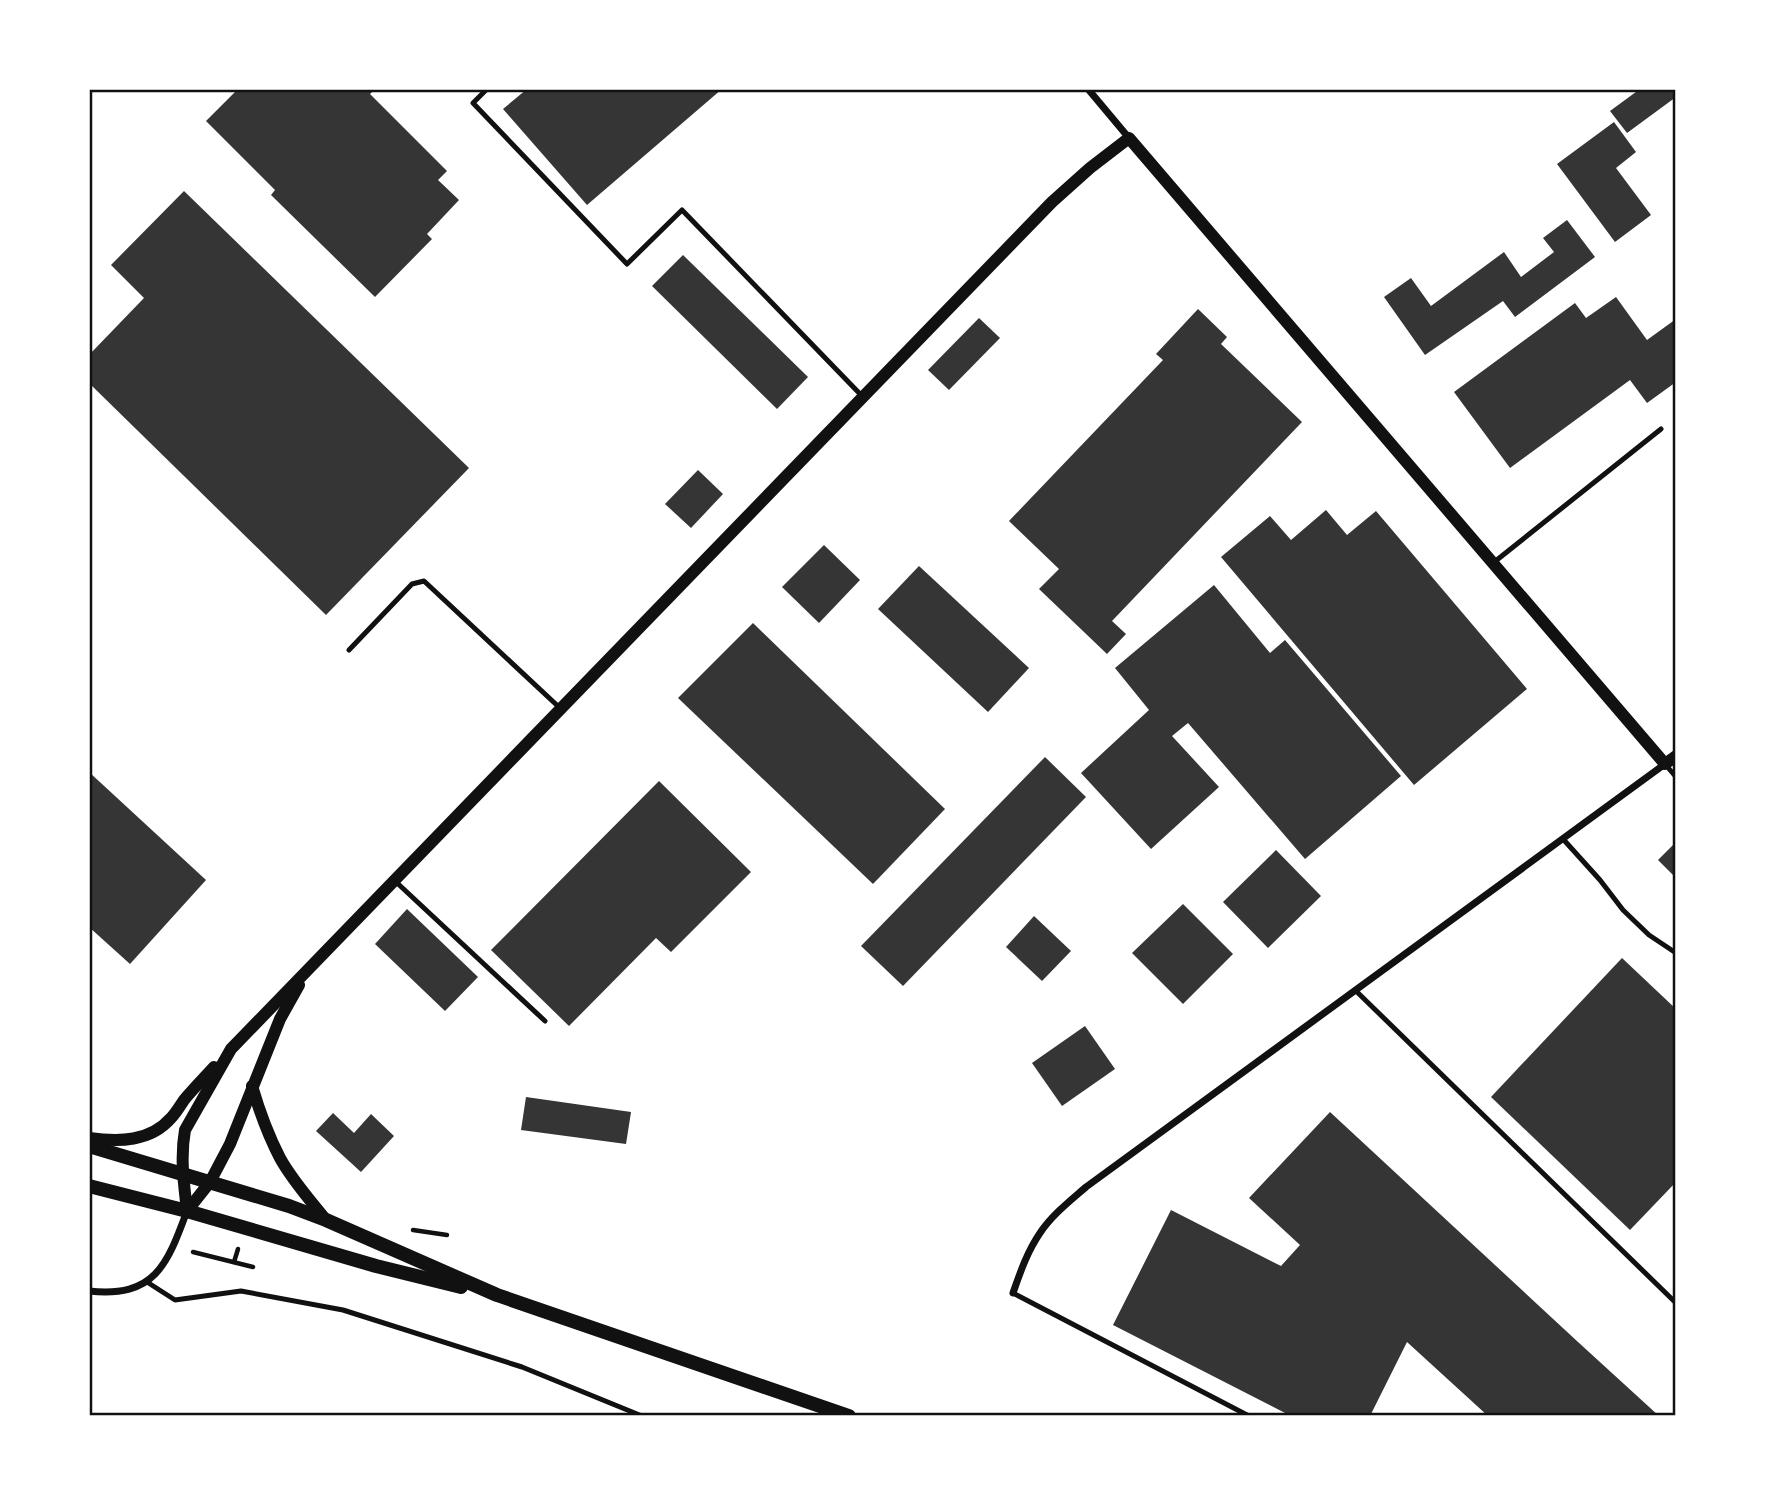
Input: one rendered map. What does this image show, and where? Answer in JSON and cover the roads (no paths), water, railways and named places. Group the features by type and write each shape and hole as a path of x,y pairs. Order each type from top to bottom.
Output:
{"main road":[{"path":"89,1146 289,1206 497,1295 849,1416"},
{"path":"89,1186 187,1211 376,1266 497,1295"}],"street":[{"path":"1013,1293 1024,1263 1040,1233 1060,1209 1086,1187 1670,760 1493,563 1087,89"},
{"path":"89,1138 130,1140 156,1131 171,1118 253,1024 306,973 1052,202 1129,138"},
{"path":"89,1291 107,1293 131,1289 147,1282 166,1261 187,1211 210,1182 230,1143 280,1019 306,973"},
{"path":"187,1211 182,1175 185,1130 230,1049"},
{"path":"252,1086 261,1115 280,1157 326,1220"}],"lane":[{"path":"487,89 473,103 627,264 682,210 863,397"},
{"path":"1493,563 1661,429"},
{"path":"349,650 412,583 424,582 561,709"},
{"path":"1670,760 1676,777"},
{"path":"1563,839 1623,910 1649,934 1676,953"},
{"path":"395,881 545,1021"},
{"path":"1355,990 1676,1303"},
{"path":"147,1282 175,1300 241,1291 343,1310 523,1367 642,1416"},
{"path":"1013,1293 1249,1416"}]}
